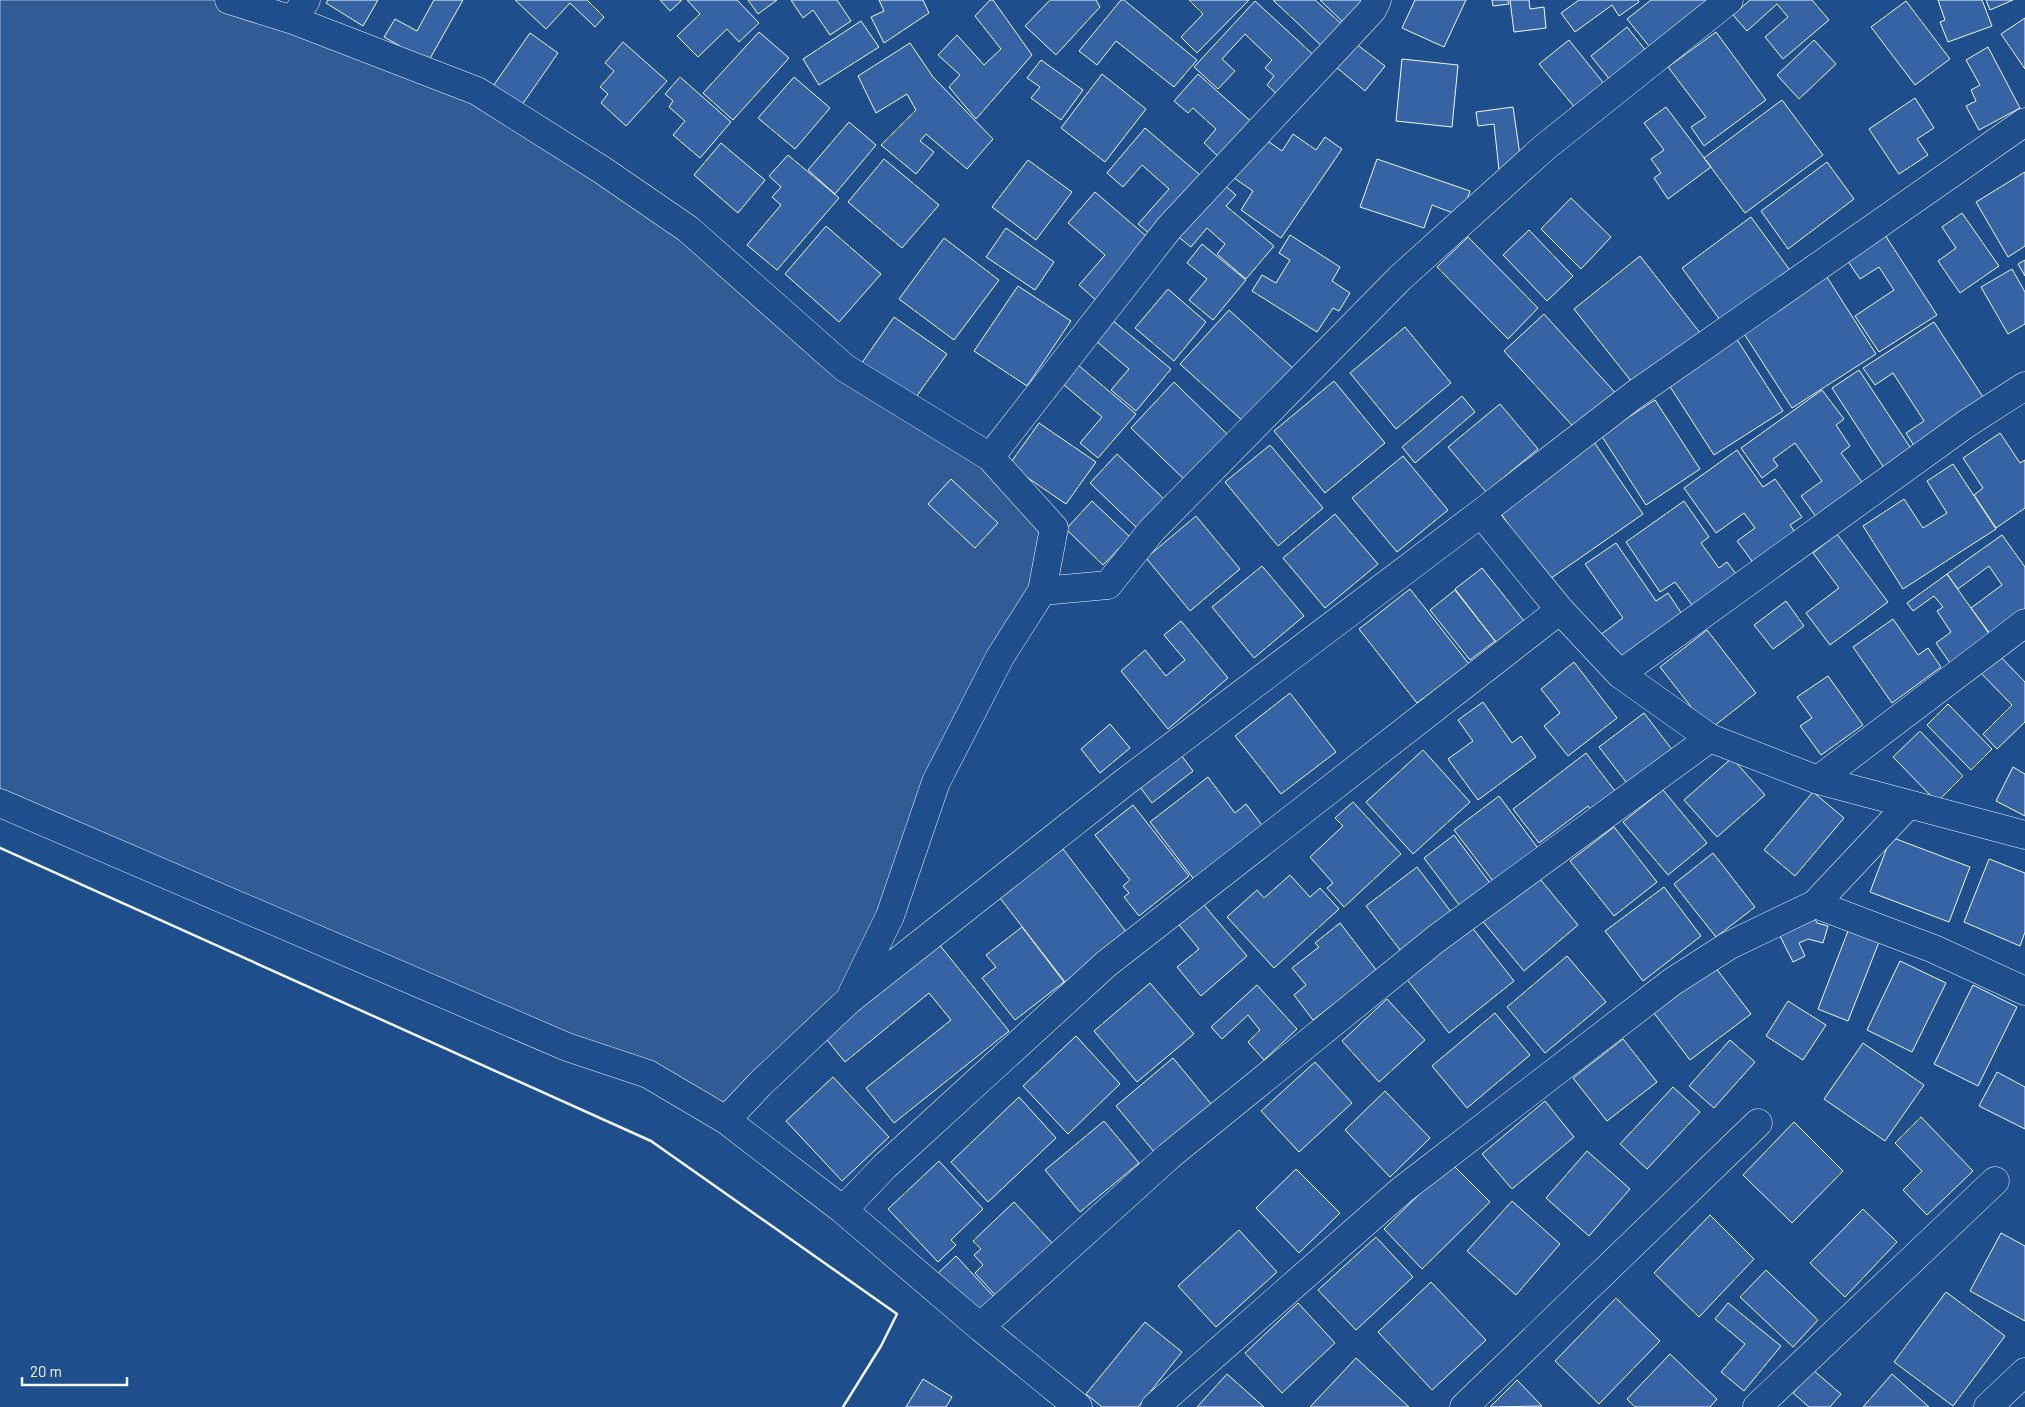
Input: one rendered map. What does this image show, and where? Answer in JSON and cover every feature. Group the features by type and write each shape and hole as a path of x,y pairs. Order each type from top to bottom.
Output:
{"street":[{"path":"229,0 300,10 477,91 602,170 688,229 845,368 990,457 1054,528 1042,591 1000,657 936,782 890,916 849,1000"},
{"path":"990,457 1169,228 1372,10 1377,0"},
{"path":"1042,591 1108,585 1152,530 1400,278 1546,147 1729,0"},
{"path":"726,1120 760,1084 849,1000 1125,782 1481,513 1634,394 2025,122"},
{"path":"1620,674 1966,424 2025,386"},
{"path":"1481,513 1560,610 1620,674 1710,738 1818,780 2025,835"},
{"path":"843,1210 885,1166 1106,964 1560,610"},
{"path":"1818,780 2025,623"},
{"path":"980,1327 1169,1156 1436,939 1710,738"},
{"path":"0,803 567,1047 648,1074 726,1120 843,1210 980,1327 1078,1407"},
{"path":"1155,1407 1402,1190 1664,988 1728,946 1815,904 1908,805"},
{"path":"1815,904 1934,949 2025,992"},
{"path":"1464,1407 1758,1123"},
{"path":"1757,1407 1995,1182"},
{"path":"1988,1407 2025,1372"}],"shaded area":[{"path":"0,0 229,0 477,91 602,170 845,368 990,457 1054,528 1000,657 849,1000 726,1120 0,803"}],"building":[{"path":"328,0 378,0 363,26 326,3"},
{"path":"434,0 463,0 428,62 384,37 395,19 417,31"},
{"path":"515,0 587,0 604,17 595,27 570,3 546,29"},
{"path":"660,0 682,0 670,11"},
{"path":"687,0 737,0 759,23 739,42 727,29 698,57 677,36 700,14"},
{"path":"748,0 777,0 758,14"},
{"path":"791,0 837,0 851,21 830,35 813,10 803,18"},
{"path":"879,0 923,0 929,13 884,43 871,17 884,11"},
{"path":"990,0 993,0 1032,55 976,119 949,87 960,75 938,55 957,35 984,65 1001,49 975,16"},
{"path":"1050,0 1096,0 1100,7 1056,55 1025,26"},
{"path":"1121,0 1124,0 1197,60 1174,87 1116,41 1097,65 1079,51"},
{"path":"1189,0 1249,0 1197,53 1181,37 1203,14"},
{"path":"1273,0 1315,0 1346,28 1326,50"},
{"path":"1320,0 1367,0 1345,24"},
{"path":"1415,0 1466,0 1444,47 1402,28"},
{"path":"1492,0 1508,0 1509,4 1493,6"},
{"path":"1510,0 1529,0 1530,9 1544,7 1546,28 1514,32"},
{"path":"1579,0 1638,0 1639,2 1619,16 1612,5 1575,32 1561,13"},
{"path":"1651,0 1717,0 1653,51 1627,19"},
{"path":"1750,0 1812,0 1829,20 1783,59 1765,37 1788,17 1777,4 1747,31 1733,15"},
{"path":"1938,0 1982,0 1992,26 1948,42 1940,22 1945,20"},
{"path":"1986,0 2013,0 1990,10"},
{"path":"1255,1 1318,59 1282,99 1267,85 1274,76 1265,68 1272,60 1245,34 1222,59 1235,71 1218,89 1194,67"},
{"path":"1906,1 1950,59 1915,85 1871,27"},
{"path":"2025,18 2025,69 2001,34"},
{"path":"861,21 879,47 819,85 803,59"},
{"path":"1627,27 1651,57 1615,86 1591,56"},
{"path":"759,32 789,58 733,120 703,93"},
{"path":"1716,32 1766,100 1704,146 1691,127 1706,117 1668,67"},
{"path":"530,33 558,53 517,112 489,92"},
{"path":"1569,40 1609,90 1580,114 1539,64"},
{"path":"1814,40 1836,64 1799,99 1777,75"},
{"path":"623,42 667,81 626,126 601,103 608,94 600,87 614,71 605,63"},
{"path":"910,43 933,77 993,139 967,169 926,134 920,141 934,152 916,174 881,145 916,110 907,94 876,113 858,76"},
{"path":"1355,43 1385,66 1365,91 1336,67"},
{"path":"1988,47 2020,108 1979,130 1966,106 1976,101 1971,90 1980,85 1966,60"},
{"path":"1402,59 1458,65 1452,127 1396,121"},
{"path":"1041,60 1083,90 1061,120 1031,98 1040,87 1027,78"},
{"path":"1102,74 1146,109 1105,162 1061,128"},
{"path":"1198,74 1256,126 1224,162 1204,143 1216,129 1193,108 1188,113 1174,101"},
{"path":"680,77 731,122 700,158 673,135 685,121 669,107 673,101 665,94"},
{"path":"794,77 830,108 795,149 758,118"},
{"path":"1915,98 1934,128 1917,139 1928,155 1899,174 1869,129"},
{"path":"1782,100 1823,155 1745,213 1704,158"},
{"path":"1513,107 1521,162 1500,179 1494,124 1478,126 1476,112"},
{"path":"1666,107 1711,167 1668,199 1654,178 1661,173 1651,159 1664,150 1644,123"},
{"path":"849,122 876,145 835,194 808,170"},
{"path":"1145,128 1207,181 1157,240 1138,224 1169,189 1142,165 1123,187 1107,173"},
{"path":"1293,134 1316,150 1325,137 1342,149 1281,238 1241,210 1253,191 1231,176 1259,135 1282,151"},
{"path":"721,143 765,180 738,213 694,175"},
{"path":"788,155 839,198 777,270 747,245 781,205 772,197 781,187 769,176"},
{"path":"884,159 939,205 902,248 848,202"},
{"path":"1377,159 1470,191 1461,216 1432,205 1424,228 1360,207"},
{"path":"1028,160 1072,192 1036,240 992,207"},
{"path":"1827,162 1854,199 1788,249 1761,211"},
{"path":"2025,172 2025,246 2008,257 1976,202"},
{"path":"1221,182 1236,195 1226,206 1274,246 1246,279 1217,254 1225,244 1207,228 1191,247 1176,235"},
{"path":"1095,192 1153,242 1100,304 1079,285 1105,255 1068,223"},
{"path":"1571,198 1611,237 1581,269 1541,229"},
{"path":"1962,213 1999,266 1960,293 1938,261 1956,248 1942,227"},
{"path":"1751,217 1792,273 1723,324 1682,268"},
{"path":"826,226 881,274 839,322 785,274"},
{"path":"1006,228 1054,262 1035,290 986,257"},
{"path":"1529,230 1573,276 1547,301 1503,255"},
{"path":"1290,235 1340,267 1332,281 1350,293 1339,311 1333,308 1317,332 1252,291 1262,275 1276,283 1290,260 1279,253"},
{"path":"1885,235 1937,315 1879,352 1855,316 1894,290 1879,267 1860,279 1847,260"},
{"path":"1468,237 1538,308 1508,339 1437,267"},
{"path":"944,238 999,280 954,340 899,299"},
{"path":"1202,244 1246,280 1213,320 1189,300 1207,279 1187,263"},
{"path":"1640,256 1701,334 1635,386 1574,309"},
{"path":"2025,260 2025,276 2018,264"},
{"path":"2012,269 2025,292 2025,324 2008,334 1981,287"},
{"path":"1825,274 1876,354 1792,408 1741,329"},
{"path":"1018,286 1071,321 1027,386 974,351"},
{"path":"1168,289 1206,322 1174,361 1135,328"},
{"path":"1229,310 1294,369 1245,423 1180,364"},
{"path":"1544,314 1620,398 1580,434 1504,351"},
{"path":"894,317 947,354 911,404 859,367"},
{"path":"1112,320 1171,369 1136,411 1111,390 1129,369 1095,340"},
{"path":"1934,322 1987,403 1916,449 1906,433 1924,421 1893,373 1875,385 1863,368"},
{"path":"1405,327 1451,383 1396,429 1350,373"},
{"path":"1736,338 1783,411 1714,455 1667,382"},
{"path":"1078,365 1136,414 1098,458 1080,443 1102,417 1063,384"},
{"path":"1859,370 1914,453 1886,471 1832,388"},
{"path":"1334,381 1385,443 1325,493 1274,431"},
{"path":"1174,382 1230,437 1187,482 1131,428"},
{"path":"1822,390 1844,419 1836,425 1850,446 1841,453 1864,485 1817,518 1801,496 1822,481 1795,443 1773,459 1778,466 1762,478 1741,448"},
{"path":"1462,396 1475,412 1415,463 1402,447"},
{"path":"1655,400 1700,469 1646,505 1601,435"},
{"path":"1500,404 1538,449 1486,492 1448,447"},
{"path":"1039,423 1096,462 1066,504 1009,465"},
{"path":"2000,433 2020,463 2025,460 2025,508 1996,528 1974,495 1983,488 1963,458"},
{"path":"1594,442 1643,514 1547,581 1498,509"},
{"path":"1270,445 1323,508 1278,546 1225,482"},
{"path":"1737,450 1763,487 1775,479 1802,517 1790,525 1797,535 1755,565 1737,541 1755,528 1744,513 1716,533 1684,488"},
{"path":"1117,454 1164,499 1137,528 1090,483"},
{"path":"1403,456 1448,510 1397,552 1352,498"},
{"path":"1953,464 1996,529 1903,589 1863,526 1904,499 1923,528 1947,513 1927,481"},
{"path":"951,479 998,523 975,548 928,504"},
{"path":"1092,501 1130,537 1103,565 1066,529"},
{"path":"1684,501 1709,537 1701,543 1719,568 1727,562 1739,578 1695,609 1675,582 1660,592 1626,542"},
{"path":"1335,514 1378,564 1325,608 1283,558"},
{"path":"1196,516 1240,569 1190,611 1146,558"},
{"path":"1837,534 1888,602 1830,645 1806,613 1839,588 1813,553"},
{"path":"2002,535 2025,567 2025,610 1991,635 1971,608 2002,585 1989,566 1958,589 1947,574"},
{"path":"1616,543 1656,601 1668,593 1682,614 1618,660 1600,635 1623,618 1585,564"},
{"path":"1262,566 1304,616 1254,658 1212,607"},
{"path":"1482,568 1524,621 1496,642 1455,589"},
{"path":"1947,574 1990,635 1950,663 1936,643 1951,632 1937,611 1943,607 1934,596 1913,611 1907,603"},
{"path":"1410,589 1469,664 1417,703 1359,629"},
{"path":"1455,590 1495,641 1470,660 1430,610"},
{"path":"1786,601 1804,626 1773,649 1754,625"},
{"path":"1893,619 1918,655 1928,648 1941,667 1892,703 1853,647"},
{"path":"1181,621 1228,678 1168,729 1121,671 1145,650 1166,676 1185,660 1164,635"},
{"path":"1707,630 1756,693 1709,730 1660,667"},
{"path":"1994,650 2025,682 2025,722 1997,749 1983,734 2012,705 1976,668"},
{"path":"1574,662 1617,718 1568,756 1544,726 1560,713 1541,689"},
{"path":"1828,676 1863,725 1821,755 1800,726 1812,718 1797,697"},
{"path":"1290,693 1336,752 1281,794 1235,736"},
{"path":"1483,702 1512,743 1521,736 1536,757 1478,800 1448,759 1473,741 1458,720"},
{"path":"1948,704 1992,749 1971,770 1927,725"},
{"path":"1644,713 1677,756 1633,791 1599,747"},
{"path":"1110,724 1130,748 1100,773 1081,749"},
{"path":"1920,731 1963,776 1937,802 1893,757"},
{"path":"1423,750 1470,802 1413,854 1366,802"},
{"path":"1586,753 1618,795 1594,814 1588,806 1539,843 1513,809"},
{"path":"1181,755 1193,771 1152,803 1140,787"},
{"path":"1732,758 1765,795 1717,837 1684,800"},
{"path":"2013,767 2025,774 2025,816 1996,801"},
{"path":"1208,777 1235,813 1246,804 1265,829 1196,882 1150,822"},
{"path":"1663,790 1707,843 1668,875 1623,822"},
{"path":"1813,792 1844,818 1795,876 1764,850"},
{"path":"1499,796 1540,851 1496,885 1454,830"},
{"path":"1353,802 1401,854 1344,907 1327,888 1333,883 1310,857 1343,826 1335,818"},
{"path":"1133,805 1189,876 1139,916 1124,897 1129,893 1123,886 1130,880 1095,835"},
{"path":"1614,827 1657,882 1614,916 1570,861"},
{"path":"1454,835 1493,887 1463,910 1424,858"},
{"path":"1891,837 1970,867 1949,922 1870,892"},
{"path":"1063,849 1127,933 1065,982 1000,898"},
{"path":"1713,853 1755,907 1716,937 1674,884"},
{"path":"1989,859 2025,873 2025,932 2020,946 1964,922"},
{"path":"1417,867 1455,917 1404,955 1366,906"},
{"path":"1535,873 1578,925 1524,971 1480,918"},
{"path":"1290,875 1310,897 1320,888 1339,909 1274,968 1227,917 1257,890 1264,898"},
{"path":"1664,887 1701,936 1643,981 1605,931"},
{"path":"1199,899 1247,956 1201,996 1177,967 1199,949 1175,920"},
{"path":"1813,915 1817,923 1828,926 1823,943 1808,939 1799,943 1805,956 1793,962 1778,932"},
{"path":"1467,921 1514,981 1449,1033 1401,972"},
{"path":"1340,923 1377,971 1313,1020 1294,995 1306,985 1292,968 1319,947 1315,943"},
{"path":"1022,927 1064,982 1015,1020 982,978 996,967 986,955"},
{"path":"1848,931 1879,942 1848,1021 1818,1009"},
{"path":"938,943 1009,1031 894,1123 866,1088 951,1020 929,993 845,1062 823,1035"},
{"path":"1567,956 1606,1002 1545,1053 1507,1007"},
{"path":"1900,961 1946,983 1912,1052 1867,1030"},
{"path":"1715,967 1751,1014 1690,1060 1654,1013"},
{"path":"1150,983 1194,1034 1137,1082 1094,1031"},
{"path":"1257,985 1297,1029 1264,1060 1248,1042 1260,1030 1248,1015 1222,1039 1211,1027"},
{"path":"1973,985 2017,1007 1978,1086 1934,1064"},
{"path":"1387,999 1425,1040 1379,1082 1342,1041"},
{"path":"1788,1001 1826,1025 1803,1060 1766,1036"},
{"path":"1495,1013 1530,1055 1467,1108 1432,1066"},
{"path":"1076,1036 1120,1084 1068,1134 1023,1086"},
{"path":"1623,1039 1657,1082 1607,1121 1573,1078"},
{"path":"1730,1040 1755,1062 1714,1108 1689,1086"},
{"path":"1863,1043 1924,1085 1885,1141 1824,1099"},
{"path":"1173,1058 1212,1105 1155,1153 1116,1106"},
{"path":"1315,1062 1352,1103 1299,1152 1261,1111"},
{"path":"1997,1072 2025,1087 2025,1129 1979,1106"},
{"path":"833,1077 889,1137 842,1181 786,1121"},
{"path":"1673,1087 1700,1112 1647,1169 1620,1144"},
{"path":"1385,1091 1430,1138 1390,1177 1345,1130"},
{"path":"1019,1097 1056,1138 988,1202 951,1162"},
{"path":"1545,1101 1574,1137 1512,1189 1482,1154"},
{"path":"1921,1117 1973,1171 1927,1215 1903,1190 1922,1171 1895,1143"},
{"path":"1104,1121 1139,1163 1080,1212 1045,1170"},
{"path":"1794,1122 1843,1171 1792,1223 1743,1175"},
{"path":"1587,1151 1630,1189 1589,1236 1546,1198"},
{"path":"939,1161 983,1209 951,1240 956,1245 938,1262 888,1209"},
{"path":"1451,1163 1490,1202 1422,1269 1384,1229"},
{"path":"1296,1169 1340,1213 1299,1253 1256,1208"},
{"path":"1512,1201 1560,1244 1516,1295 1467,1251"},
{"path":"1014,1202 1053,1244 997,1297 975,1273 983,1265 974,1255 981,1249 973,1241"},
{"path":"1863,1209 1897,1242 1845,1297 1810,1263"},
{"path":"1710,1215 1754,1259 1699,1317 1654,1273"},
{"path":"1239,1230 1277,1272 1216,1327 1178,1286"},
{"path":"2001,1233 2025,1246 2025,1321 1970,1291"},
{"path":"1376,1237 1413,1277 1356,1330 1318,1290"},
{"path":"956,1256 995,1298 974,1318 935,1276"},
{"path":"1766,1270 1818,1320 1793,1347 1740,1297"},
{"path":"1431,1282 1486,1340 1432,1390 1378,1332"},
{"path":"1946,1292 2005,1336 1953,1406 1894,1362"},
{"path":"1616,1298 1660,1341 1599,1404 1555,1361"},
{"path":"1298,1303 1335,1343 1282,1393 1245,1353"},
{"path":"1728,1303 1781,1346 1744,1391 1721,1372 1745,1344 1715,1319"},
{"path":"1145,1322 1182,1352 1138,1407 1102,1407 1086,1394"},
{"path":"1670,1354 1717,1399 1710,1407 1635,1407 1627,1399"},
{"path":"1356,1358 1409,1407 1310,1407"},
{"path":"1813,1370 1841,1394 1830,1407 1809,1407 1793,1393"},
{"path":"1227,1374 1264,1407 1197,1407"},
{"path":"1892,1374 1929,1407 1863,1407"},
{"path":"923,1379 952,1397 946,1407 906,1407"},
{"path":"1517,1380 1542,1406 1490,1407"}],"wall":[{"path":"0,848 651,1141 897,1314 881,1346 843,1407"}]}
